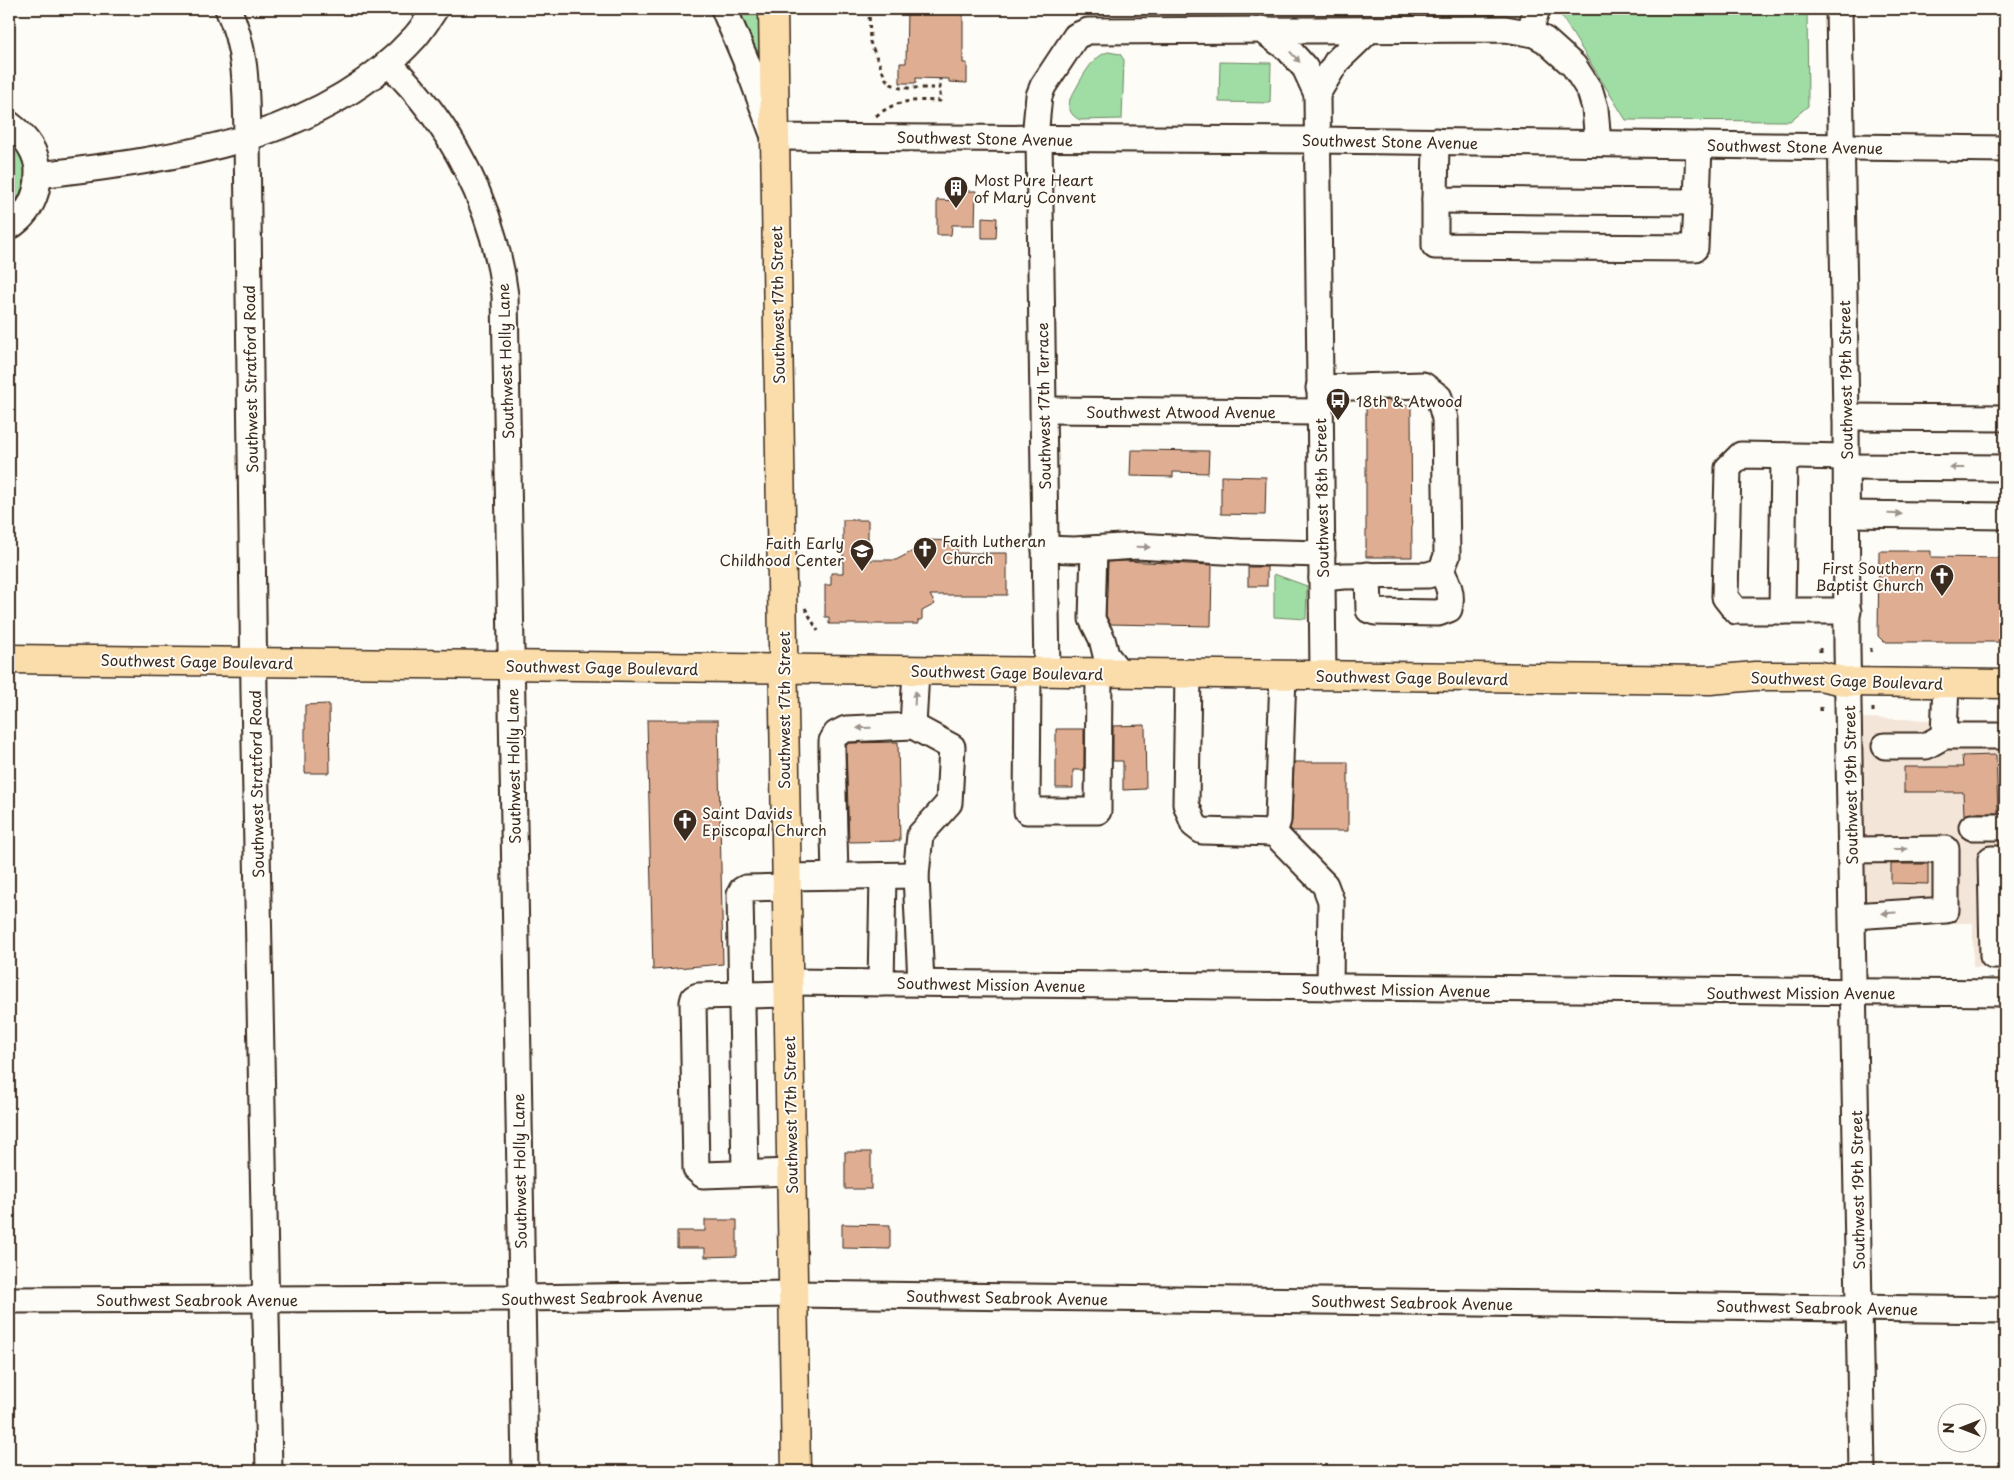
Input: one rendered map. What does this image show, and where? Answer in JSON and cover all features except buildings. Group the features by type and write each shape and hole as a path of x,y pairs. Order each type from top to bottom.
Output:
{"main road":[{"name":"Southwest 17th Street","path":"773,9 796,1471"},
{"name":"Southwest Gage Boulevard","path":"9,659 1710,680 1755,676 1820,676 1848,682 2005,684"}],"street":[{"name":"Southwest Stratford Road","path":"228,9 237,27 245,68 248,137 254,662 268,1471"},
{"path":"38,176 156,160 248,137 325,108 388,63 416,36 435,9"},
{"path":"724,9 746,61 774,137"},
{"path":"1529,33 1537,9"},
{"name":"Southwest 19th Street","path":"1839,9 1846,417 1848,682 1862,1471"},
{"path":"1317,94 1337,61 1372,24"},
{"name":"Southwest 17th Terrace","path":"1109,673 1098,811 1027,812 1045,549 1039,139 1036,127 1039,96 1043,86 1076,36 1088,31 1261,29 1372,24 1505,29 1529,33 1545,40 1561,52 1583,79 1595,108 1598,143"},
{"path":"1261,29 1288,50 1305,68 1317,94"},
{"name":"Southwest Holly Lane","path":"388,63 408,82 436,119 462,159 480,198 493,234 502,275 506,324 525,1471"},
{"name":"Southwest 18th Street","path":"1317,94 1323,675"},
{"path":"9,124 20,133 31,147 36,157 38,176 35,194 28,210 16,223 9,227"},
{"name":"Southwest Stone Avenue","path":"774,137 1436,141 2005,149"},
{"path":"1436,141 1435,246 1694,248 1699,145"},
{"path":"1435,200 1697,202"},
{"name":"Southwest Atwood Avenue","path":"1044,410 1319,400 1423,385 1439,397 1445,419 1447,556 1441,571"},
{"path":"1846,417 2005,418"},
{"path":"1848,611 1736,611 1725,597 1728,468 1742,455 1784,456 1846,462 2005,468"},
{"path":"1782,611 1784,456"},
{"path":"1847,514 2005,516"},
{"path":"1045,549 1094,549 1136,546 1240,552 1368,576 1428,575 1441,571 1449,585 1451,602 1449,609 1438,613 1375,612 1369,610 1368,576"},
{"path":"1094,549 1092,619 1102,639 1109,673"},
{"path":"913,726 916,671"},
{"path":"1188,674 1186,804 1194,824 1202,831 1274,833 1325,885 1331,901 1330,988"},
{"path":"1274,833 1278,820 1283,675"},
{"path":"1944,736 1946,683"},
{"path":"835,876 832,741 836,734 846,729 913,726 952,747 950,803 920,835 916,875 921,983"},
{"path":"1885,746 1926,746 1944,736 2005,736"},
{"path":"1972,827 2005,827"},
{"path":"1852,850 1946,849 1946,910 1853,916"},
{"path":"2005,859 1991,859 1993,956 2005,956"},
{"path":"744,1174 740,894 742,890 835,876 916,875"},
{"path":"881,983 883,876"},
{"name":"Southwest Mission Avenue","path":"791,1172 703,1175 696,1169 694,998 698,996 741,995 788,988 881,983 2005,993"},
{"name":"Southwest Seabrook Avenue","path":"9,1300 521,1298 793,1294 2005,1310"}],"path":[{"path":"869,9 870,42 886,80 900,88 940,88"},
{"path":"873,118 888,107 909,100 940,101 940,78"},
{"path":"1871,648 1871,655"},
{"path":"1821,707 1821,715"},
{"path":"1873,708 1873,716"}],"shaded area":[{"path":"1863,718 2005,722 2005,967 1973,967 1973,923 1862,924 1858,727"}],"green space":[{"path":"735,9 761,9 760,55 756,53"},
{"path":"1562,9 1807,9 1808,106 1790,121 1626,120 1562,17"},
{"path":"1108,52 1120,54 1124,60 1122,119 1080,120 1070,111 1070,99 1090,65 1101,55"},
{"path":"1220,62 1271,63 1270,103 1219,102"},
{"path":"9,136 25,161 27,175 21,200 9,215"},
{"path":"1274,574 1307,586 1306,619 1274,617"}],"place":[{"name":"Most Pure Heart of Mary Convent","path":"956,209"},
{"name":"18th & Atwood","path":"1338,421"},
{"name":"Faith Lutheran Church","path":"925,570"},
{"name":"Faith Early Childhood Center","path":"862,572"},
{"name":"First Southern Baptist Church","path":"1942,597"},
{"name":"Saint Davids Episcopal Church","path":"685,842"}]}
